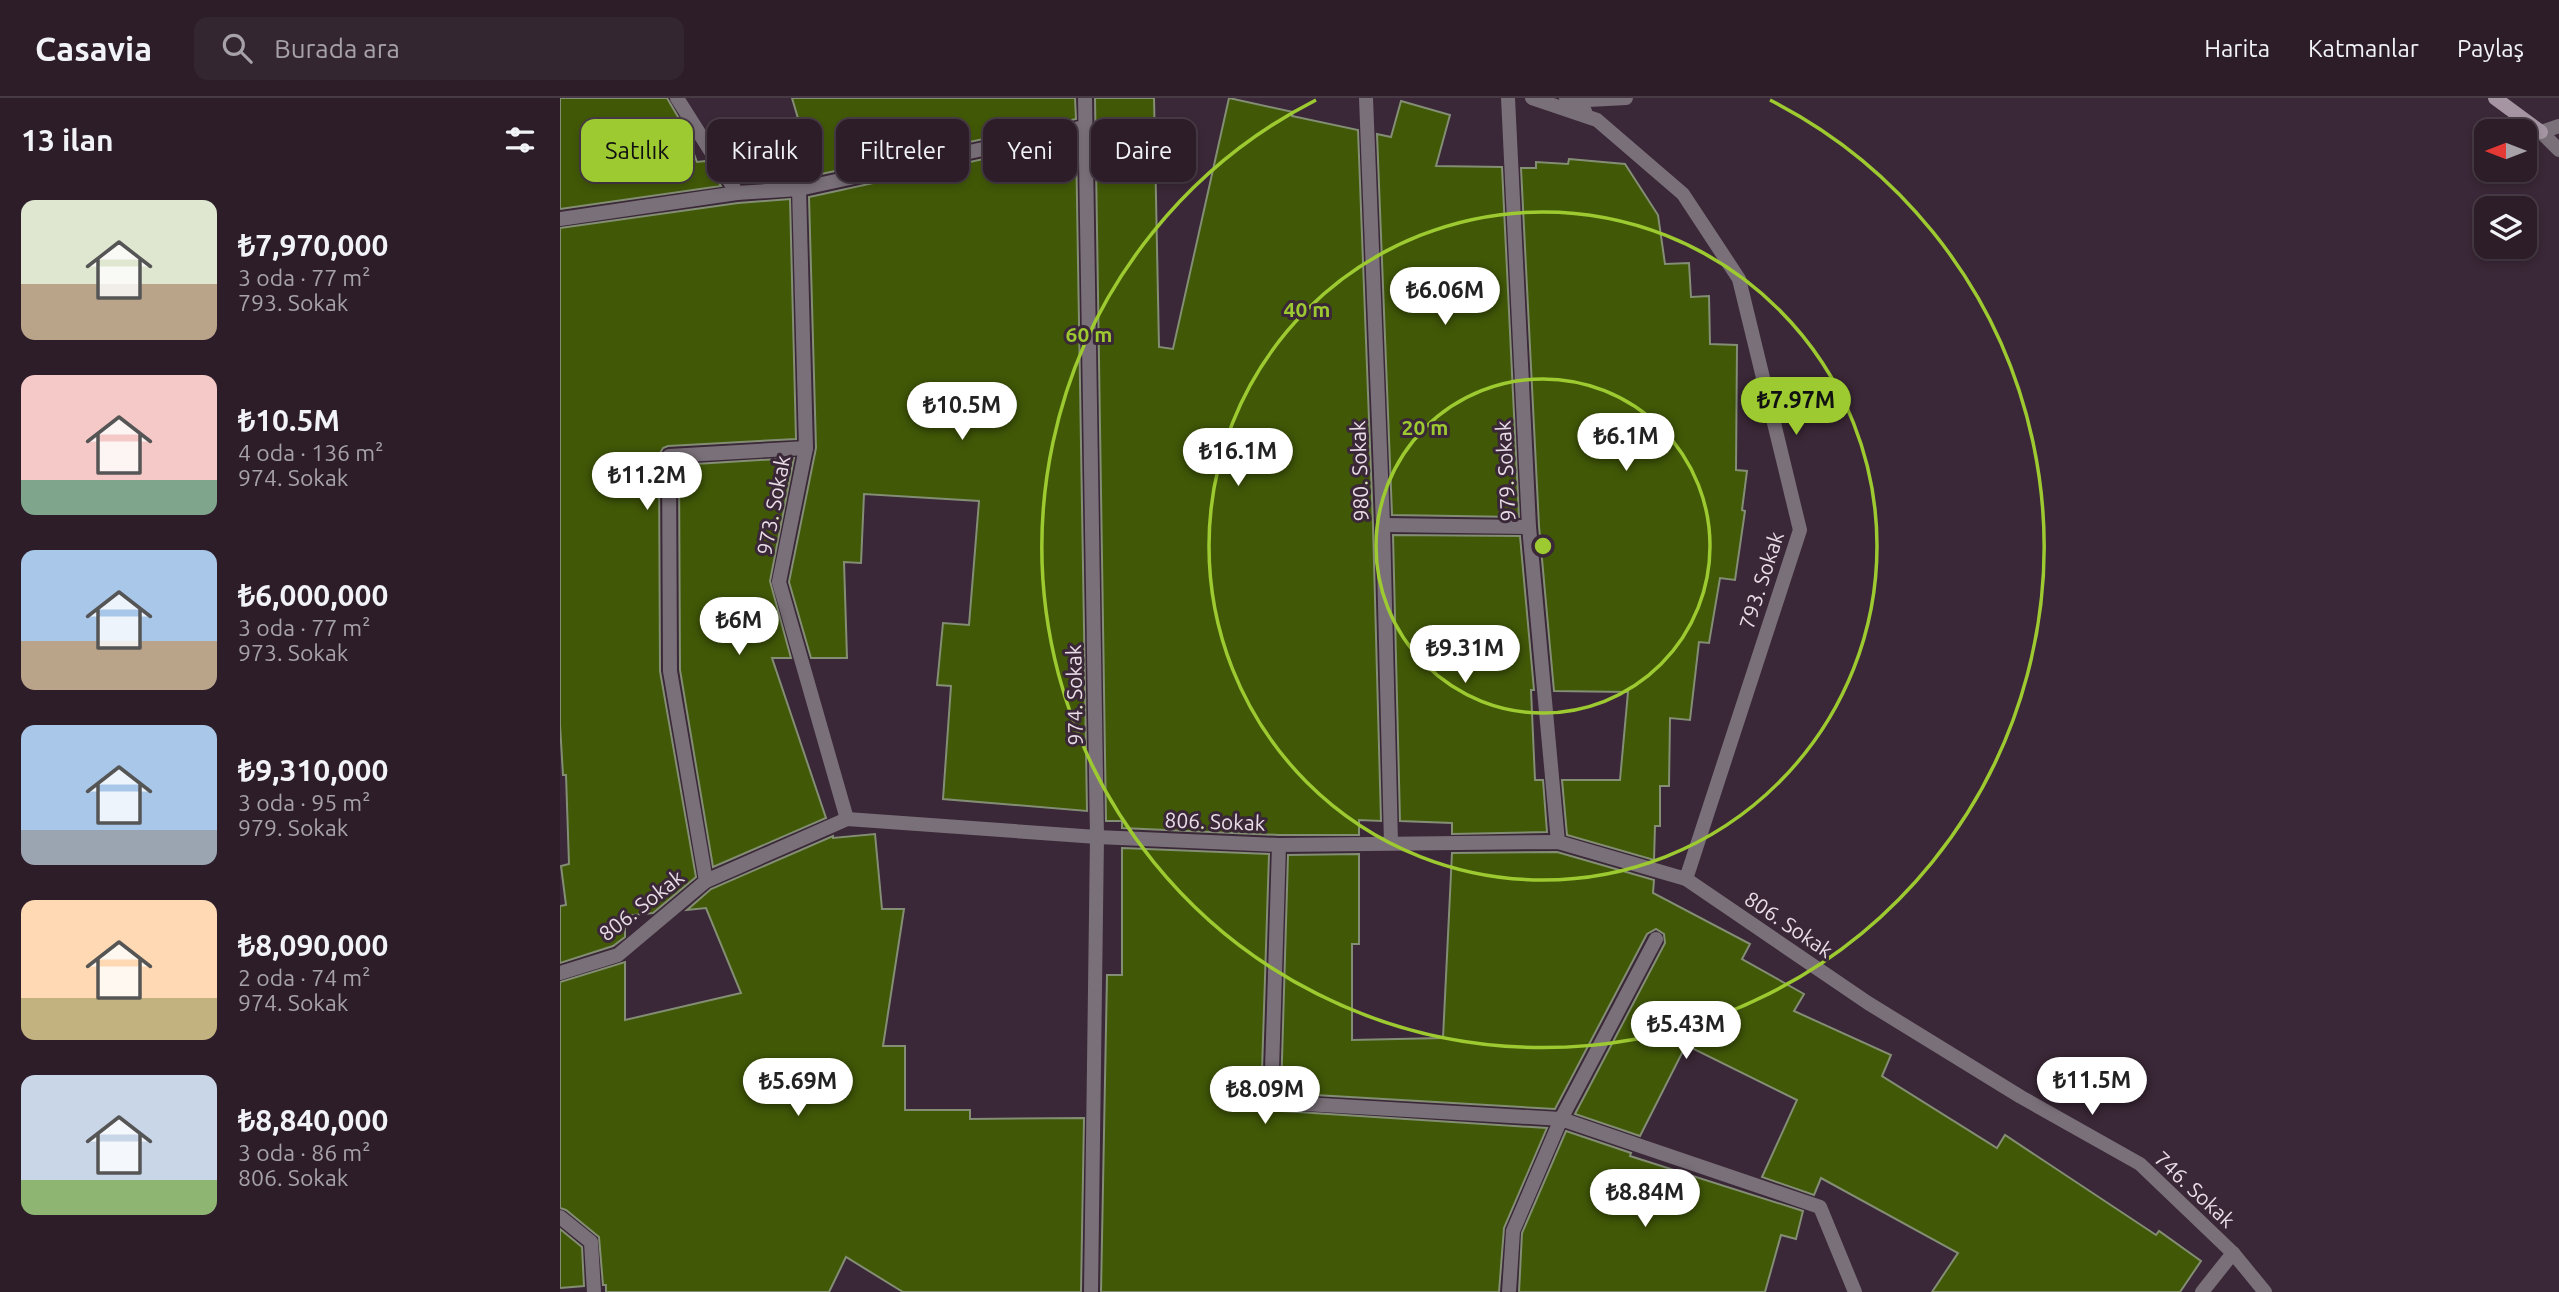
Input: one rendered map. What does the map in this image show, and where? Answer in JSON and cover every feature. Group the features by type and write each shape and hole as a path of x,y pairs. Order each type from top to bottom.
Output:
{"street":[{"path":"677,98 737,193"},
{"name":"974. Sokak","path":"1085,98 1097,837 1091,1292"},
{"name":"980. Sokak","path":"1366,98 1391,843"},
{"name":"979. Sokak","path":"1508,98 1529,527 1558,842"},
{"name":"793. Sokak","path":"1532,98 1597,120 1683,194 1739,279 1800,530 1686,879"},
{"path":"1568,99 1626,98"},
{"path":"2495,98 2541,132 2559,150"},
{"path":"1568,99 1597,120"},
{"path":"2541,132 2559,126"},
{"path":"560,219 737,193 799,189 1084,127"},
{"name":"973. Sokak","path":"799,189 806,448 779,582 847,819"},
{"path":"706,881 670,671 669,456 806,448"},
{"path":"1382,525 1529,527"},
{"name":"806. Sokak","path":"560,973 618,955 706,881 847,819 1097,837 1279,845 1558,842 1686,879 1868,1003"},
{"path":"1279,845 1271,1102 1561,1119 1820,1208 1855,1292"},
{"path":"1509,1292 1513,1231 1561,1119 1656,939"},
{"name":"746. Sokak","path":"1868,1003 2021,1097 2140,1164 2233,1253 2265,1292"},
{"path":"560,1217 591,1242 594,1292"},
{"path":"2203,1292 2233,1253"}],"building":[{"path":"560,98 667,98 679,119 581,119 581,182 693,182 693,151 697,162 705,161 707,164 707,182 718,182 721,186 560,209"},
{"path":"792,98 1075,98 1076,119 983,119 983,139 969,142 969,119 836,119 836,171 822,174 822,119 798,119"},
{"path":"1095,98 1154,98 1154,119 1095,119"},
{"path":"1229,98 1293,112 1292,116 1358,130 1381,821 1359,820 1359,835 1279,835 1122,828 1122,821 1106,821 1096,182 1156,182 1159,347 1173,349"},
{"path":"1401,101 1450,115 1436,166 1502,167 1519,517 1392,515 1377,134 1391,137"},
{"path":"983,159 983,182 1077,182 1087,811 943,799 951,686 937,685 943,623 969,625 979,501 864,494 861,563 844,562 847,658 811,658 789,582 816,448 809,197 878,182 969,182 969,162"},
{"path":"1569,159 1625,164 1658,215 1665,264 1689,263 1691,297 1709,296 1710,344 1737,345 1736,470 1747,471 1742,510 1745,511 1735,580 1720,578 1709,643 1699,642 1690,720 1670,718 1669,786 1660,786 1660,826 1655,826 1654,860 1567,835 1562,780 1620,780 1628,692 1554,691 1539,526 1521,168 1536,168 1536,162 1568,164"},
{"path":"790,199 796,439 668,446 663,448 659,455 660,671 696,877 653,913 625,916 625,937 613,946 560,963 560,906 566,905 561,866 569,864 566,775 563,775 560,725 560,228 738,203"},
{"path":"794,458 770,581 791,658 772,658 826,818 713,867 680,670 679,465"},
{"path":"1393,535 1520,536 1534,690 1531,690 1535,780 1543,780 1547,832 1452,834 1452,823 1400,821"},
{"path":"875,834 882,909 904,909 883,1046 905,1046 905,1110 970,1110 970,1119 1084,1118 1081,1292 903,1292 846,1257 829,1292 606,1292 599,1237 560,1208 560,982 625,962 625,1020 741,993 706,908 687,910 711,889 833,836"},
{"path":"1122,848 1269,854 1261,1102 1265,1110 1547,1128 1504,1228 1499,1292 1101,1292 1107,975 1122,975"},
{"path":"1557,852 1654,880 1653,893 1750,944 1742,959 1804,994 1794,1011 1891,1055 1882,1076 1997,1148 2005,1135 2156,1235 2159,1231 2201,1261 2180,1292 1932,1292 1958,1253 1821,1178 1814,1195 1762,1177 1797,1100 1686,1045 1640,1136 1575,1114 1665,943 1664,934 1656,929 1647,934 1555,1109 1281,1093 1288,855 1359,854 1359,944 1352,944 1352,1040 1443,1038 1452,853"},
{"path":"1566,1131 1631,1153 1630,1156 1803,1211 1796,1239 1781,1235 1765,1292 1519,1292 1522,1233"},
{"path":"560,1229 582,1247 584,1286 560,1288"}]}
